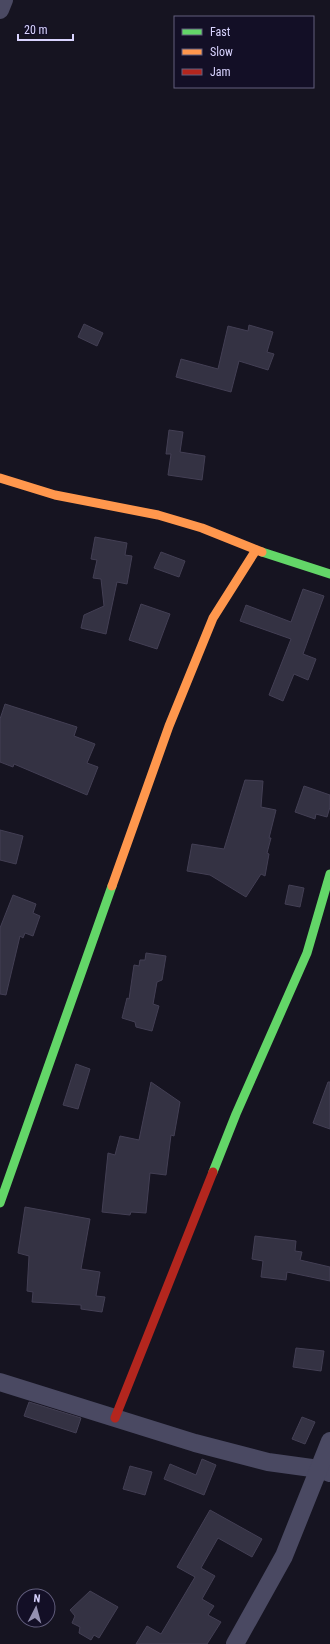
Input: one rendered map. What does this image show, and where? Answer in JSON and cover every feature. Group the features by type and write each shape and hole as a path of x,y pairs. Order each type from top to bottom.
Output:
{"street":[{"path":"0,10 4,0"},
{"path":"0,478 55,495 158,515 202,528 256,550 330,574"},
{"path":"0,1203 169,726 213,618 256,550"},
{"path":"115,1418 236,1114 307,952 330,874"},
{"path":"0,1382 195,1443 268,1462 324,1471"},
{"path":"235,1644 284,1556 324,1471 330,1441"}],"building":[{"path":"84,324 103,333 97,346 78,337"},
{"path":"249,325 273,332 267,352 274,354 268,370 239,361 231,392 176,377 181,359 218,369 228,326 248,331"},
{"path":"169,430 183,432 180,452 205,456 202,480 168,475 171,454 166,454"},
{"path":"95,537 127,543 125,555 132,556 127,584 117,582 106,634 81,628 84,615 104,606 101,579 93,578 97,560 91,559"},
{"path":"161,552 185,561 179,577 154,568"},
{"path":"303,589 324,596 303,654 316,659 308,680 294,674 283,701 269,695 291,639 240,621 246,605 291,622"},
{"path":"141,604 170,614 157,649 129,640"},
{"path":"5,704 77,727 74,736 95,744 87,763 98,767 87,795 14,764 13,767 0,762 0,719"},
{"path":"245,780 263,781 261,807 276,810 269,838 271,838 267,853 269,854 265,876 261,874 246,897 210,875 187,871 192,844 224,849"},
{"path":"304,786 330,795 330,807 327,817 316,814 315,819 295,812"},
{"path":"0,830 23,836 16,864 0,860"},
{"path":"289,885 304,888 300,907 285,904"},
{"path":"13,895 36,904 33,913 40,916 33,936 25,933 23,938 20,936 6,995 0,994 0,928"},
{"path":"146,953 166,956 162,980 157,982 153,1004 159,1006 152,1031 136,1027 135,1022 122,1018 127,998 129,999 134,965 139,966 140,960 145,960"},
{"path":"76,1064 90,1069 78,1109 63,1105"},
{"path":"151,1082 180,1102 174,1136 171,1135 166,1175 150,1173 146,1213 131,1212 130,1215 102,1212 108,1153 115,1155 120,1136 139,1140"},
{"path":"328,1082 330,1082 330,1129 313,1123"},
{"path":"25,1207 90,1219 81,1269 100,1272 96,1296 105,1297 102,1312 81,1309 81,1305 32,1302 33,1292 27,1291 29,1256 18,1253"},
{"path":"255,1236 296,1241 295,1251 302,1252 300,1260 330,1267 330,1281 287,1272 286,1280 261,1277 263,1261 252,1259"},
{"path":"296,1348 324,1351 321,1371 293,1367"},
{"path":"29,1402 81,1418 76,1433 24,1416"},
{"path":"302,1417 315,1422 305,1444 292,1439"},
{"path":"202,1459 216,1465 204,1495 164,1479 170,1464 196,1475"},
{"path":"130,1466 152,1472 145,1495 123,1489"},
{"path":"210,1510 262,1539 252,1557 218,1538 201,1568 215,1576 202,1599 214,1606 208,1615 221,1622 207,1644 136,1644 147,1626 161,1634 195,1577 177,1567"},
{"path":"90,1591 118,1607 99,1638 94,1635 91,1640 79,1633 80,1627 72,1623 75,1616 70,1610"}],"traffic: fast":[{"path":"262,552 330,574"},
{"path":"213,1172 236,1114 307,953 330,874"},
{"path":"0,1203 112,886"}],"traffic: slow":[{"path":"0,478 55,495 158,515 202,528 262,552"},
{"path":"112,886 169,726 213,618 256,550"}],"traffic: jam":[{"path":"115,1418 213,1172"}]}
